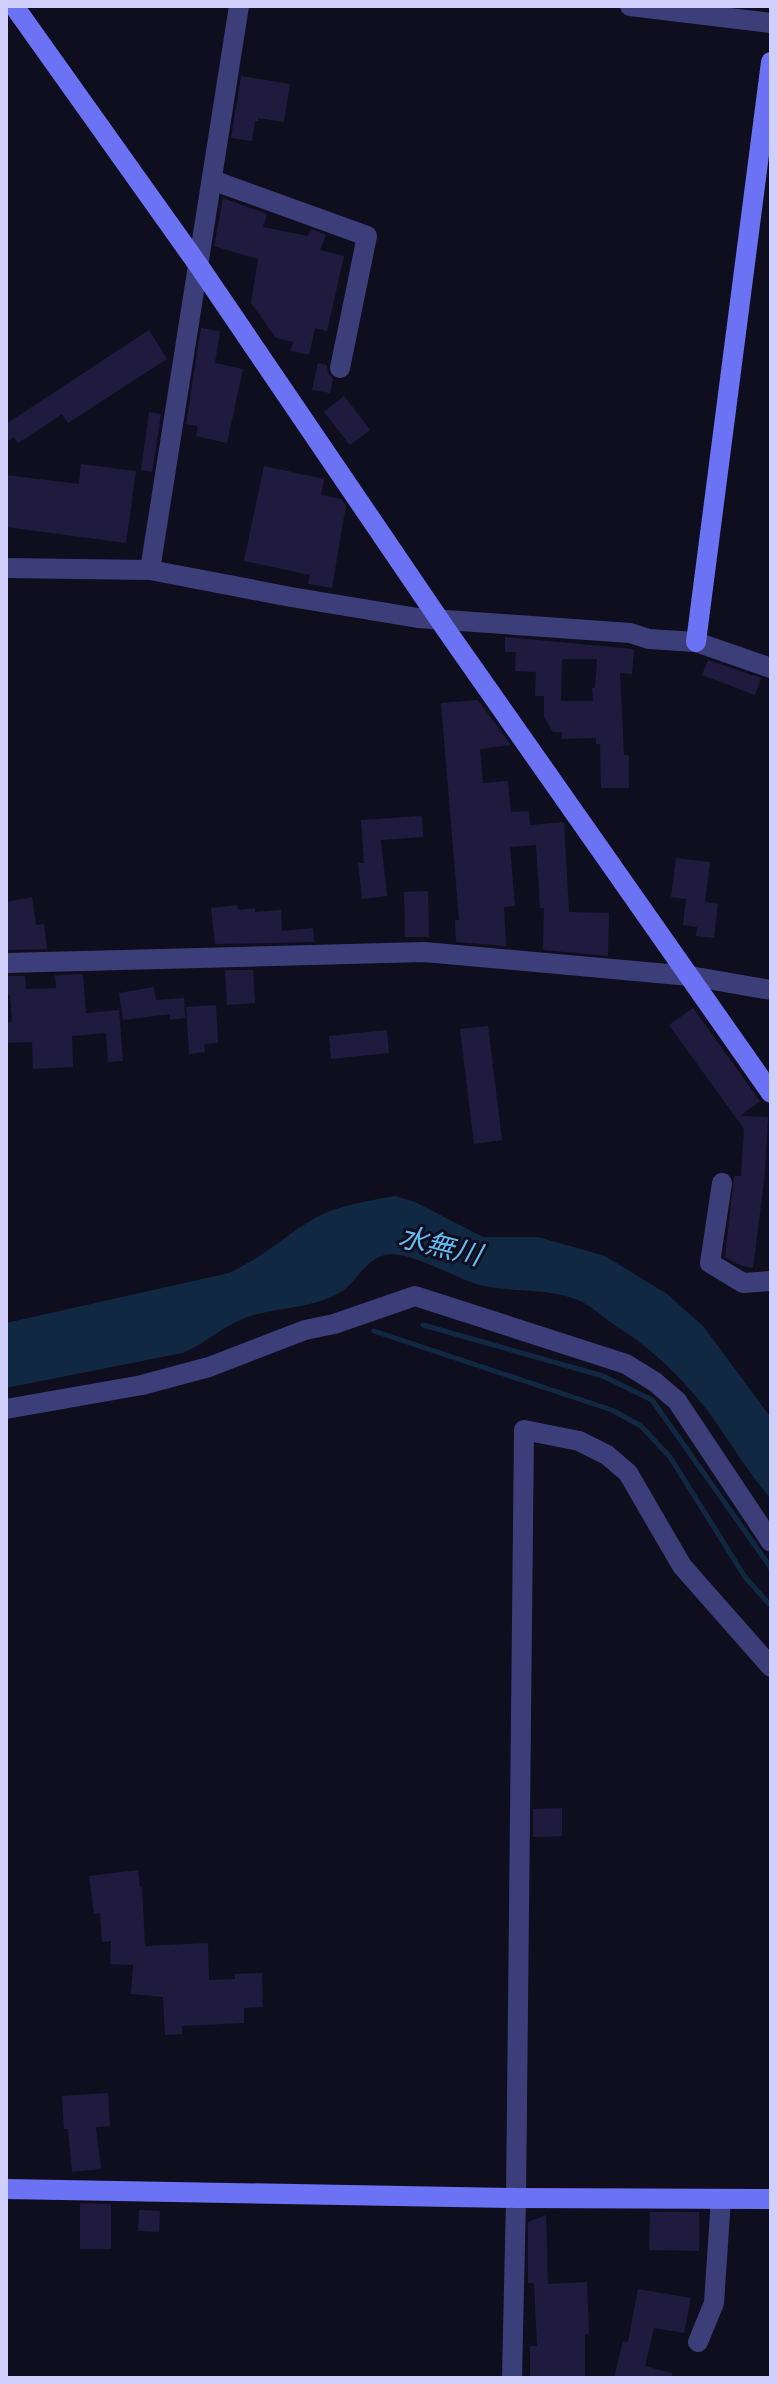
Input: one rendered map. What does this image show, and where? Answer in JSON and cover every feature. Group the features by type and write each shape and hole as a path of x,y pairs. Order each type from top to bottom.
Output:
{"street":[{"path":"14,6 199,266 440,619 771,1093"},
{"path":"150,570 239,6"},
{"path":"630,6 771,23"},
{"path":"696,642 771,62"},
{"path":"212,180 367,236 340,368"},
{"path":"6,568 150,570 291,597 440,619 630,633 649,639 696,642 771,668"},
{"path":"6,963 424,952 690,976 771,990"},
{"path":"722,1183 710,1263 743,1283 771,1281"},
{"path":"6,1409 142,1385 209,1367 305,1330 334,1324 415,1296 626,1364 655,1382 677,1401 771,1542"},
{"path":"512,2378 524,1430 579,1441 607,1455 628,1473 682,1566 771,1667"},
{"path":"6,2189 771,2199"},
{"path":"698,2342 714,2303 721,2199"}],"water":[{"name":"水無川","path":"395,1196 415,1202 483,1237 538,1237 605,1256 667,1294 704,1327 771,1418 771,1499 683,1382 650,1351 587,1305 553,1293 476,1284 417,1259 394,1254 371,1262 339,1293 305,1305 245,1318 182,1353 6,1388 6,1323 229,1273 315,1218 354,1204"}],"building":[{"path":"241,76 290,84 284,122 258,118 252,141 231,138"},
{"path":"223,198 267,214 263,227 308,236 311,229 326,235 320,250 344,256 327,331 315,328 309,355 291,351 293,342 276,338 251,303 258,259 214,246"},
{"path":"201,328 220,331 215,363 243,369 227,443 196,436 198,426 186,424"},
{"path":"149,330 167,359 68,423 62,414 18,443 14,437 6,442 6,424"},
{"path":"318,363 327,365 333,379 330,393 312,390"},
{"path":"344,396 370,430 350,445 324,412"},
{"path":"149,412 161,414 152,472 141,470"},
{"path":"81,464 136,471 126,543 6,527 6,475 79,484"},
{"path":"264,466 324,479 321,495 341,499 346,505 332,588 308,584 310,575 244,561"},
{"path":"505,637 634,649 632,674 620,673 624,755 629,755 629,788 601,788 600,744 596,744 596,738 562,739 562,732 553,732 544,717 544,696 535,696 536,672 515,671 516,652 505,652","holes":["562,659 597,659 593,701 561,701"]},
{"path":"708,660 761,678 755,695 702,675"},
{"path":"478,700 511,745 480,749 483,783 508,781 511,812 529,811 530,825 564,822 569,912 609,913 608,956 543,950 544,908 540,908 536,845 510,847 515,906 504,907 506,946 456,942 455,920 459,920 441,703"},
{"path":"422,816 423,837 381,840 387,896 362,899 358,863 364,863 361,820"},
{"path":"676,858 710,862 705,902 718,904 714,938 696,936 697,927 683,925 686,899 671,897"},
{"path":"428,891 429,937 405,937 404,892"},
{"path":"32,897 36,925 44,924 47,949 6,950 6,902"},
{"path":"237,905 238,910 255,908 255,912 281,910 282,931 313,928 314,942 215,944 211,908"},
{"path":"225,970 253,970 255,1003 227,1005"},
{"path":"83,974 86,1013 119,1010 123,1061 108,1062 106,1033 72,1036 73,1067 33,1069 32,1042 6,1043 6,1023 12,1022 10,995 6,996 6,976 25,976 26,989 56,988 55,975"},
{"path":"154,987 156,1000 184,998 185,1018 170,1020 170,1014 123,1020 119,993"},
{"path":"216,1005 218,1043 204,1044 205,1052 189,1054 186,1007"},
{"path":"693,1008 760,1101 740,1116 768,1117 765,1173 753,1268 741,1266 725,1257 734,1176 741,1176 744,1129 669,1025"},
{"path":"488,1026 502,1140 474,1144 460,1029"},
{"path":"387,1030 389,1053 331,1059 329,1036"},
{"path":"562,1808 562,1836 533,1837 533,1809"},
{"path":"138,1870 142,1887 145,1946 208,1943 209,1980 235,1979 235,1974 262,1973 263,2007 244,2008 244,2023 182,2026 182,2034 165,2035 163,1997 131,1994 133,1965 110,1964 111,1941 102,1942 100,1913 94,1914 89,1876"},
{"path":"108,2093 110,2126 96,2127 101,2169 72,2172 62,2096"},
{"path":"80,2203 111,2204 111,2249 80,2249"},
{"path":"139,2210 160,2211 159,2232 138,2231"},
{"path":"650,2212 699,2212 699,2251 649,2250"},
{"path":"546,2215 548,2284 587,2282 589,2334 585,2334 585,2378 530,2378 530,2346 537,2346 534,2283 528,2283 528,2222"},
{"path":"638,2289 691,2298 684,2333 654,2328 645,2366 672,2373 672,2378 614,2378 623,2341 628,2342"}],"waterway":[{"path":"423,1325 603,1376 652,1400 771,1568"},
{"path":"374,1331 612,1410 641,1426 670,1457 745,1577 771,1606"}]}
